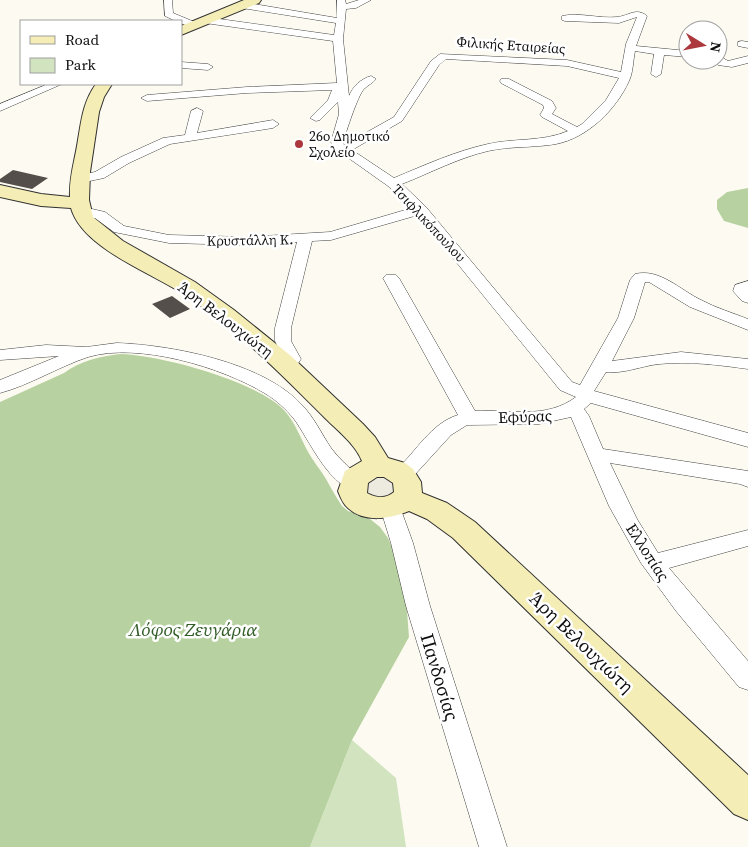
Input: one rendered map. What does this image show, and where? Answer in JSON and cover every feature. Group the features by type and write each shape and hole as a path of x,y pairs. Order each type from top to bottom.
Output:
{"street":[{"path":"168,0 168,14 200,22 338,39"},
{"path":"182,31 255,0"},
{"path":"242,5 341,9 367,0"},
{"path":"341,9 338,39 345,116 337,142 344,150"},
{"path":"393,183 476,150 556,140 586,127 610,102 626,76 631,42 639,27 642,15 634,15 619,20 565,18"},
{"path":"630,48 678,53"},
{"path":"656,74 660,51"},
{"name":"Φιλικής Εταιρείας","path":"344,150 398,119 438,60 444,56 567,63 626,76"},
{"path":"728,64 742,62 748,59"},
{"path":"182,65 208,67"},
{"path":"345,116 350,110 357,89 371,79"},
{"path":"505,81 548,104 550,108 546,115 578,132"},
{"path":"0,108 55,85"},
{"path":"0,191 81,209 80,179 93,103 103,85"},
{"path":"147,98 255,89 343,86"},
{"path":"316,118 333,101 338,88 343,86"},
{"path":"190,137 197,111"},
{"path":"80,179 99,174 156,145 190,137 273,124"},
{"name":"Τσιφλικόπουλου","path":"344,150 393,183 421,210 516,323 560,380 582,400"},
{"name":"Κρυστάλλη Κ.","path":"81,209 97,214 124,231 169,239 246,241 305,239 342,234 421,210"},
{"name":"Άρη Βελουχιώτη","path":"81,209 89,225 102,236 209,302 286,366 366,444 394,487 437,511 464,530 748,801"},
{"path":"286,366 290,364 292,358 283,341 283,328 305,239"},
{"path":"748,325 707,309 653,278 642,276 638,280 626,318 582,400 748,440"},
{"path":"391,278 469,418"},
{"path":"748,286 741,288 741,291 748,298"},
{"path":"0,388 83,354 111,348 150,349 218,367 261,383 283,397 297,410 329,459 353,483"},
{"path":"0,355 60,350 74,350 83,354"},
{"path":"601,366 614,367 656,359 700,357 748,364"},
{"name":"Εφύρας","path":"394,487 449,428 461,420 469,418 541,418 560,415 582,400"},
{"name":"Ελλοπίας","path":"582,400 580,416 595,454 622,510 654,563 693,615 748,679"},
{"path":"595,454 747,479"},
{"path":"371,468 394,487 375,508 361,503 353,494 353,483 360,474 371,468"},
{"name":"Πανδοσίας","path":"394,487 402,543 418,606 493,847"},
{"path":"654,563 748,538"}],"green space":[{"path":"748,188 748,228 724,221 717,209 717,200 727,192"},
{"name":"Λόφος Ζευγάρια","path":"120,354 159,359 207,372 231,380 271,399 291,419 309,454 342,506 348,511 370,519 380,527 388,538 397,559 406,598 409,637 352,740 310,847 0,847 0,402 84,362"},
{"path":"352,740 396,778 406,847 310,847"}],"shaded area":[{"path":"367,476 393,476 399,494 372,501 360,485"}],"building":[{"path":"13,170 48,178 32,189 0,182 0,179"},
{"path":"172,296 190,309 170,318 152,304"}],"place":[{"name":"26ο Δημοτικό Σχολείο","path":"299,144"}]}
